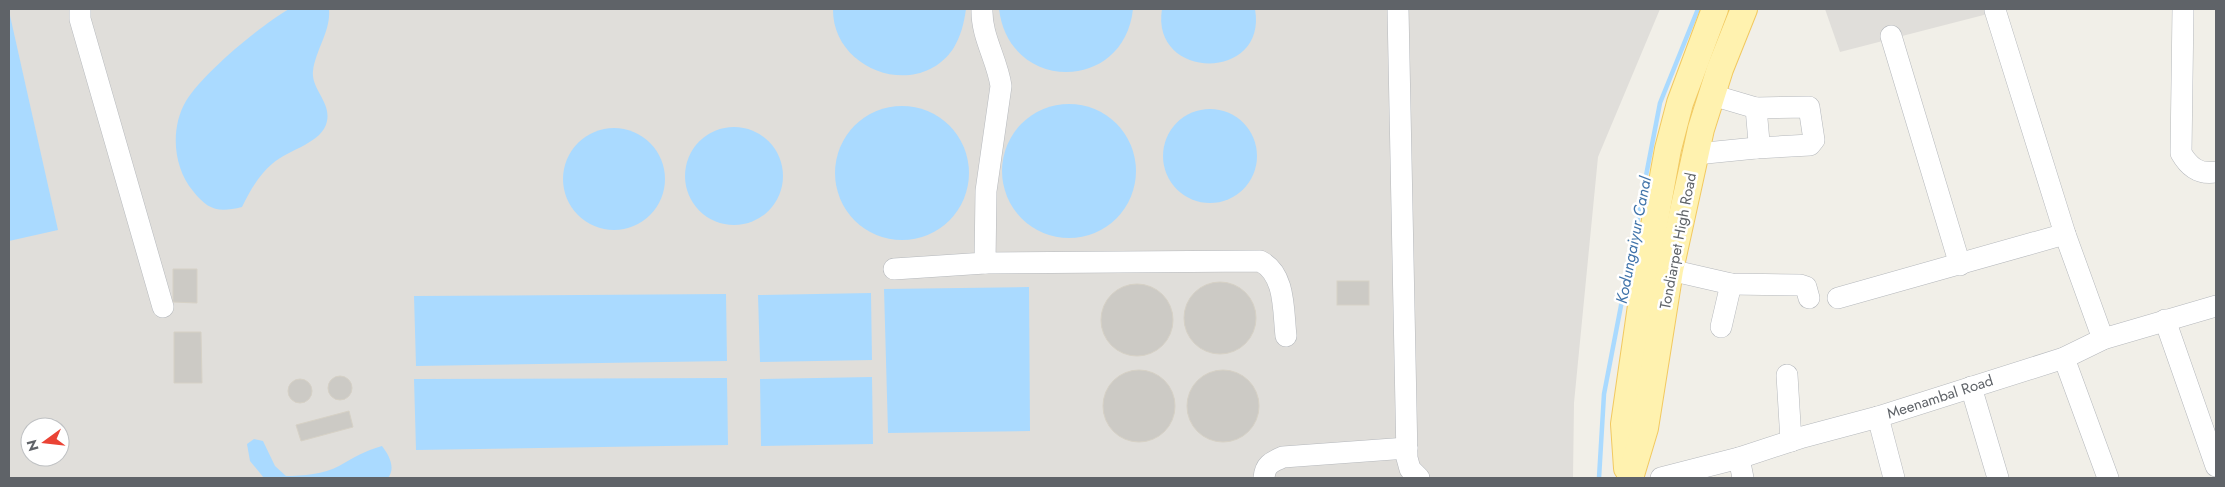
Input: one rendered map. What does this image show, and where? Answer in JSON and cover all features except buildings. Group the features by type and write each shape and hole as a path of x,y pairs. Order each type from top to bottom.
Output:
{"main road":[{"name":"Tondiarpet High Road","path":"1629,478 1625,452 1624,424 1647,264 1668,149 1680,103 1715,9"},
{"name":"Tondiarpet High Road","path":"1629,478 1645,428 1670,270 1696,154 1720,68 1744,9"}],"street":[{"path":"80,9 80,19 163,307"},
{"path":"982,9 983,30 999,74 1001,86 986,191 985,263"},
{"path":"1398,9 1407,448 1408,464 1414,475 1419,478"},
{"path":"2183,9 2182,153 2189,166 2207,174 2216,172"},
{"path":"1995,10 2065,234 2103,340"},
{"path":"1891,36 1960,265"},
{"path":"1696,154 1810,145 1814,140 1809,106 1756,108 1712,95"},
{"path":"1756,108 1759,142 1756,148"},
{"path":"1838,298 2065,234"},
{"path":"894,269 985,263 1260,261 1268,265 1277,275 1286,336"},
{"path":"1670,270 1731,284 1800,285 1806,288 1809,298"},
{"path":"1721,327 1731,284"},
{"name":"Meenambal Road","path":"1661,478 1741,468 1791,441 1878,417 2064,358 2103,340 2216,306"},
{"path":"2165,320 2216,465"},
{"path":"2064,358 2108,478"},
{"path":"1787,376 1791,441"},
{"path":"1971,387 1998,478"},
{"path":"1878,417 1894,478"},
{"path":"1264,478 1268,465 1283,458 1407,448"}],"shaded area":[{"path":"9,9 1660,9 1598,157 1574,403 1573,478 9,478"},
{"path":"1825,9 2007,9 1840,52"}],"water":[{"path":"289,9 329,9 328,25 313,71 315,84 326,108 327,121 324,129 312,140 267,168 242,207 226,210 214,208 198,197 181,171 176,147 176,135 181,112 194,89 233,50 263,26"},
{"path":"833,9 966,9 962,29 956,44 937,65 919,73 899,75 879,71 861,62 846,48 836,30"},
{"path":"999,9 1133,9 1125,37 1110,56 1089,68 1066,72 1043,68 1023,56 1007,37"},
{"path":"1162,9 1255,9 1254,33 1244,50 1228,60 1209,63 1190,60 1173,50 1163,33"},
{"path":"9,11 58,230 9,241"},
{"path":"1069,104 1095,109 1117,123 1131,145 1136,171 1131,197 1117,219 1095,233 1069,238 1043,233 1021,219 1007,197 1002,171 1007,145 1021,123 1043,109"},
{"path":"902,106 928,111 950,125 964,147 969,173 964,199 950,221 928,235 902,240 876,235 854,221 840,199 835,173 840,147 854,125 876,111"},
{"path":"1201,109 1219,109 1244,122 1254,138 1257,156 1254,174 1244,190 1219,203 1201,203 1176,190 1163,165 1163,147 1176,122"},
{"path":"734,127 744,128 761,135 775,149 782,166 782,186 775,203 761,217 744,224 734,225 724,224 707,217 693,203 686,186 685,176 686,166 693,149 707,135 724,128"},
{"path":"614,128 634,132 650,143 661,159 665,179 661,199 650,215 634,226 614,230 594,226 578,215 567,199 563,179 567,159 578,143 594,132"},
{"path":"1029,287 1030,431 888,433 884,289"},
{"path":"871,293 872,360 760,362 758,295"},
{"path":"726,294 727,361 416,366 414,296"},
{"path":"872,377 873,444 761,446 760,379"},
{"path":"727,378 728,445 416,450 414,379"},
{"path":"254,439 263,441 275,466 286,476 327,471 365,452 382,446 389,457 391,470 388,478 264,478 250,461 247,444"}],"waterway":[{"name":"Kodungaiyur Canal","path":"1599,478 1604,394 1660,103 1698,9"}]}
